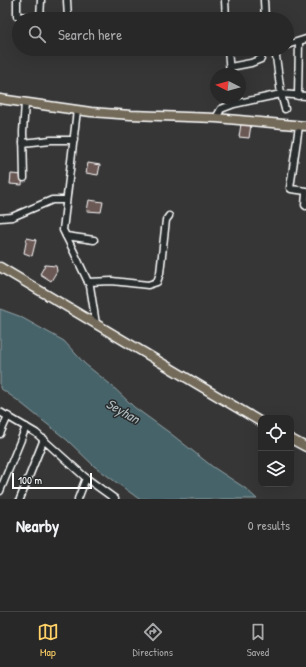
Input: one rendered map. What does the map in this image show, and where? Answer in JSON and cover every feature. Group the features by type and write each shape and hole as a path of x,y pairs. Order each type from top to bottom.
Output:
{"main road":[{"path":"0,99 77,110 131,115 216,118 302,126"},
{"path":"0,268 258,420"},
{"path":"294,441 306,447"}],"street":[{"path":"17,0 17,12"},
{"path":"40,12 41,0"},
{"path":"67,0 68,12"},
{"path":"225,0 226,12"},
{"path":"264,0 265,12"},
{"path":"294,43 306,39"},
{"path":"298,96 299,42"},
{"path":"229,56 230,68"},
{"path":"238,68 261,59 262,56"},
{"path":"276,56 281,94 285,109"},
{"path":"246,99 281,94 306,96"},
{"path":"24,178 23,143 25,103"},
{"path":"216,118 221,110 228,104"},
{"path":"77,110 63,230 90,286 96,324"},
{"path":"302,126 290,188 306,192 306,206"},
{"path":"23,143 51,140 74,140"},
{"path":"0,218 12,217 52,200 66,200"},
{"path":"88,282 112,281 148,285 157,282 160,273 166,220 169,216"},
{"path":"66,236 94,240"},
{"path":"0,412 36,433 86,478 111,498"},
{"path":"0,434 8,416"},
{"path":"0,491 26,427"},
{"path":"20,499 44,440"},
{"path":"78,499 86,478"}],"water":[{"name":"Seyhan","path":"0,309 19,316 64,341 85,364 110,384 134,407 213,467 245,488 257,499 139,499 94,466 67,440 0,388"}],"building":[{"path":"241,124 251,125 249,138 239,137"},
{"path":"88,163 100,165 98,175 86,173"},
{"path":"11,174 23,175 22,185 10,184"},
{"path":"89,200 103,202 101,212 87,211"},
{"path":"27,238 36,240 32,256 24,253"},
{"path":"45,265 56,266 57,271 51,281 40,274"}]}
